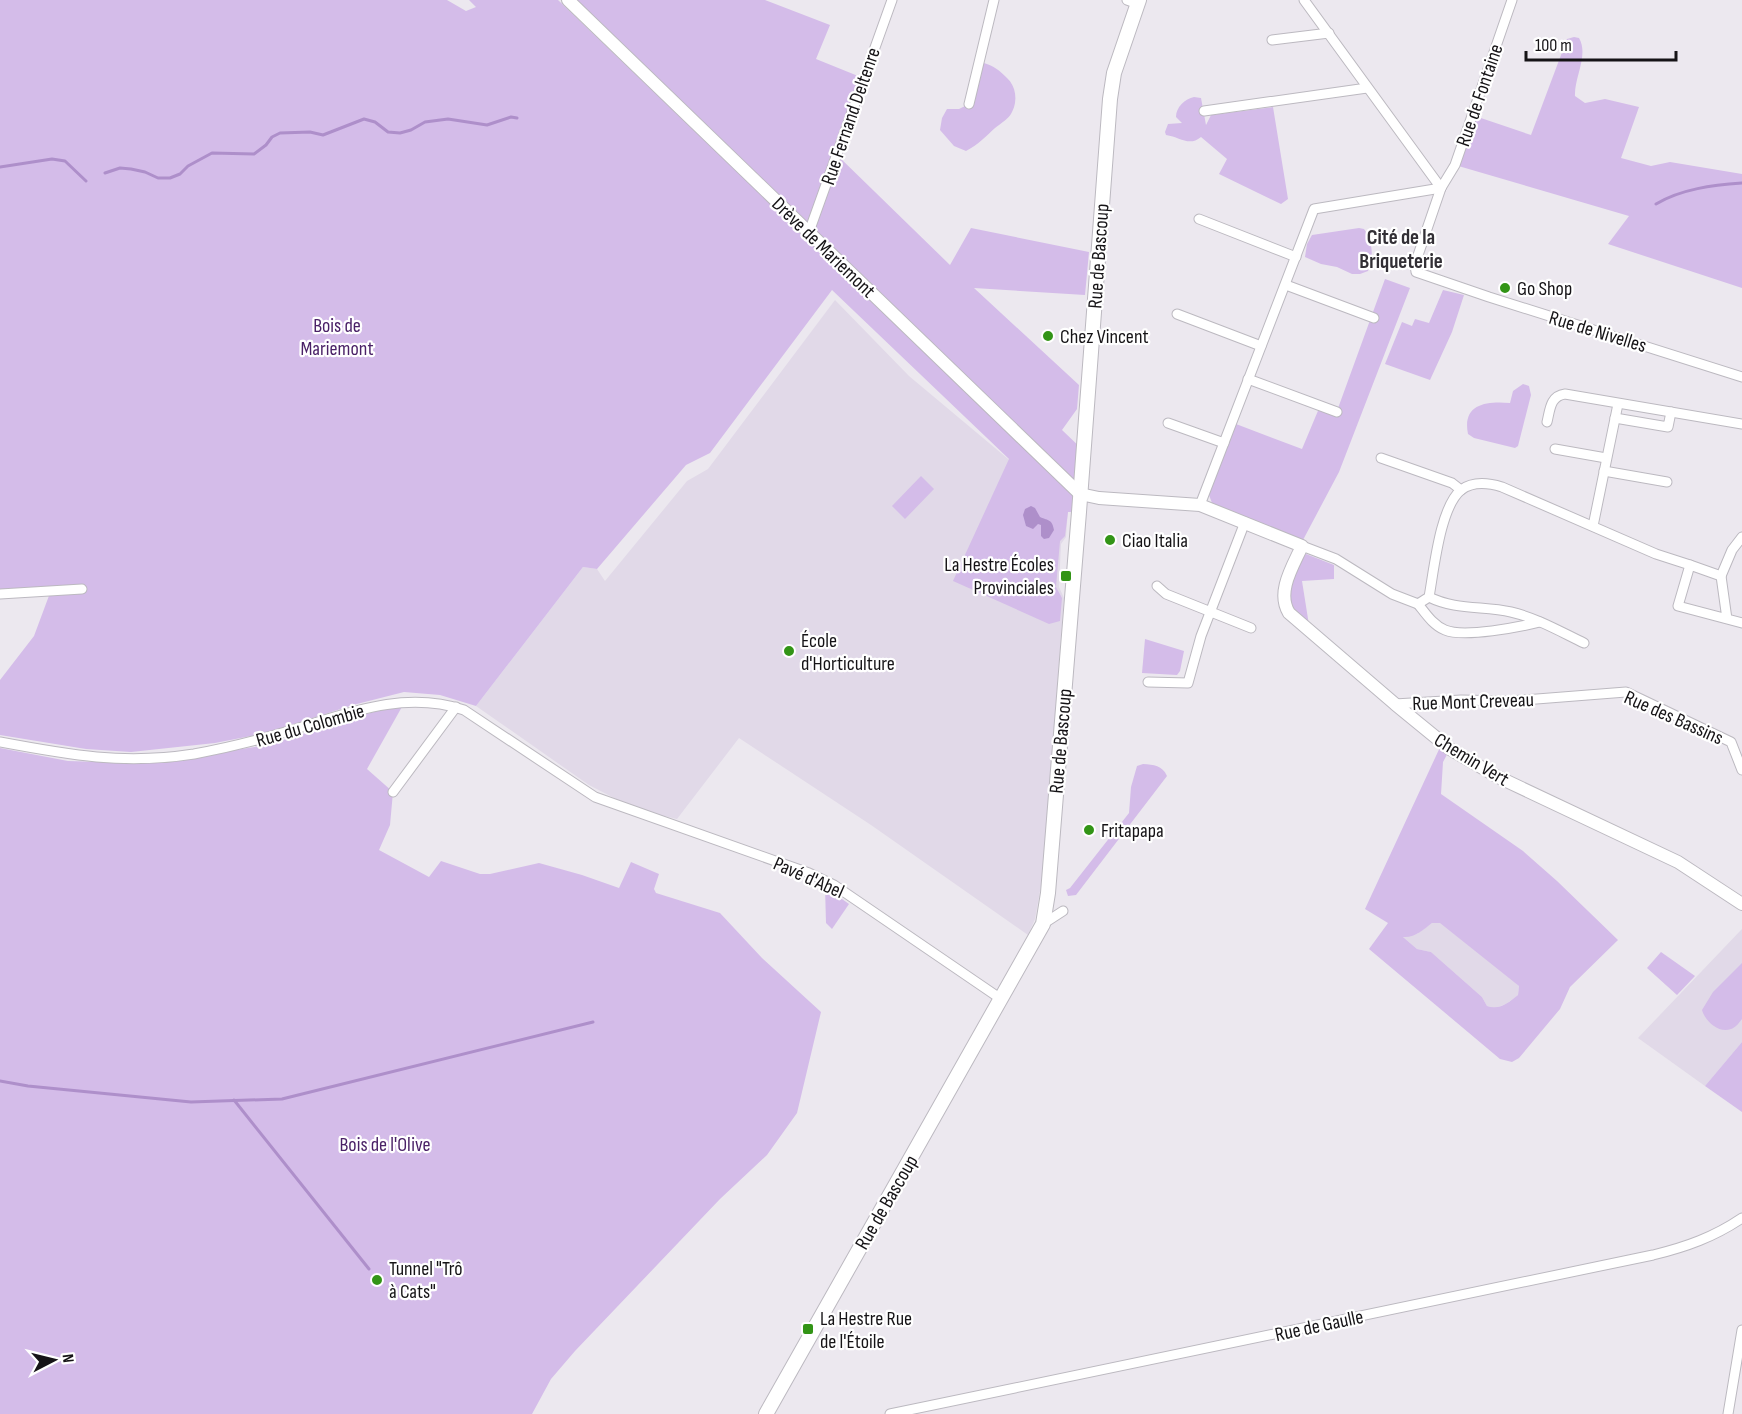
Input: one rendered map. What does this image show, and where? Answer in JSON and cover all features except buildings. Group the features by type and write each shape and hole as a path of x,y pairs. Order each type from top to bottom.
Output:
{"main road":[{"name":"Rue de Bascoup","path":"766,1414 1043,924 1048,893 1110,99 1114,74 1135,1"}],"street":[{"name":"Drève de Mariemont","path":"568,0 1080,494"},
{"name":"Rue Fernand Deltenre","path":"809,232 892,0"},
{"path":"969,104 994,0"},
{"path":"1200,505 1314,209 1441,188 1304,0"},
{"name":"Rue de Fontaine","path":"1441,188 1455,165 1512,0"},
{"path":"1272,40 1329,33"},
{"path":"1204,111 1367,88"},
{"name":"Rue de Nivelles","path":"1441,188 1415,264 1416,272 1742,376"},
{"path":"1199,219 1296,257"},
{"path":"1286,285 1375,318"},
{"path":"1177,314 1261,346"},
{"path":"1248,379 1337,412"},
{"path":"1547,422 1552,402 1559,395 1742,424"},
{"path":"1593,526 1618,404"},
{"path":"1615,418 1668,427 1671,412"},
{"path":"1168,423 1224,443"},
{"path":"1555,449 1606,459"},
{"path":"1381,458 1452,483 1461,490"},
{"path":"1604,471 1667,482"},
{"path":"1418,604 1429,597 1446,511 1461,490 1479,484 1502,487 1656,554 1721,576"},
{"path":"1080,494 1099,498 1200,505 1336,559 1392,594 1418,604 1434,623 1447,631 1517,628 1540,622"},
{"path":"1148,682 1188,683 1201,636 1245,522"},
{"path":"1727,619 1721,576 1732,550 1742,537"},
{"name":"Chemin Vert","path":"1302,546 1284,589 1286,609 1292,617 1442,743 1485,770 1678,862 1742,904"},
{"path":"1690,565 1678,606 1742,623"},
{"path":"1157,586 1166,594 1251,628"},
{"path":"0,594 82,589"},
{"path":"1429,597 1444,604 1510,612 1530,617 1584,643"},
{"name":"Rue des Bassins","path":"1551,698 1626,692 1731,742 1742,770"},
{"name":"Rue Mont Creveau","path":"1395,704 1551,698"},
{"name":"Rue du Colombie","path":"0,742 63,754 150,760 234,747 364,708 405,701 430,702 464,710 595,797"},
{"path":"393,792 456,707"},
{"name":"Pavé d'Abel","path":"595,797 827,881 1001,999"},
{"path":"1043,924 1063,910"},
{"name":"Rue de Gaulle","path":"890,1414 1684,1248 1707,1239 1742,1218"},
{"path":"1728,1414 1742,1330"}],"shaded area":[{"name":"École d'Horticulture","path":"835,300 909,376 1068,509 1066,537 1061,544 1059,587 1064,598 1042,880 1035,919 1028,935 871,825 739,738 677,819 616,799 589,785 476,706 583,567 597,569 605,581 687,481 708,469"},
{"path":"1031,506 1035,508 1040,517 1052,524 1054,530 1049,538 1044,539 1041,536 1041,525 1038,524 1033,529 1026,526 1023,515 1025,509"},
{"path":"1440,922 1519,986 1518,995 1506,1004 1495,1008 1487,1006 1482,997 1431,952 1417,949 1402,936 1417,934 1432,923"},
{"path":"1742,929 1742,1042 1705,1086 1638,1038"}],"green space":[{"name":"Bois de Mariemont","path":"0,0 447,0 466,11 476,7 469,0 558,0 807,239 568,0 765,0 830,25 816,59 863,78 837,155 950,265 971,228 1089,252 1085,295 974,288 1079,385 1077,409 1062,430 1084,451 1079,512 1068,512 1065,536 1060,541 1056,587 1062,598 1060,621 1049,624 953,581 1009,459 832,290 710,453 686,465 597,569 583,567 476,706 440,695 404,692 353,705 266,733 215,743 131,752 86,749 0,735 0,680 34,636 50,593 0,597"},
{"path":"1579,38 1582,45 1582,59 1575,96 1585,103 1605,99 1639,107 1621,158 1651,166 1670,162 1742,174 1742,288 1608,244 1629,216 1455,165 1472,115 1531,135 1567,39"},
{"path":"984,63 991,65 1010,81 1014,89 1015,103 1007,119 966,151 954,146 940,130 942,118 947,109 959,109 969,104 979,65"},
{"path":"1194,97 1201,98 1206,125 1211,115 1273,107 1288,199 1281,204 1219,174 1227,159 1201,137 1188,141 1166,135 1168,124 1182,123 1176,117 1179,107"},
{"path":"1364,229 1371,244 1372,255 1368,271 1352,274 1305,257 1307,244 1312,235"},
{"path":"1385,279 1410,288 1339,472 1303,540 1212,503 1209,495 1236,424 1302,449 1320,406 1337,411"},
{"path":"1443,290 1464,295 1452,332 1430,380 1385,364 1402,322 1412,326 1415,319 1429,323"},
{"path":"1523,384 1529,386 1531,395 1518,446 1515,448 1474,438 1468,434 1467,424 1472,410 1485,404 1510,403 1513,391"},
{"path":"921,476 934,489 905,519 892,506"},
{"path":"1306,554 1334,565 1334,579 1302,581 1309,625 1291,608 1289,588 1303,555"},
{"path":"1145,639 1184,651 1177,675 1142,673"},
{"name":"Bois de l'Olive","path":"403,705 367,769 393,792 390,825 379,850 429,877 441,861 480,874 490,874 539,863 619,888 631,862 659,874 654,889 656,893 720,913 762,958 821,1012 797,1113 767,1155 720,1199 575,1351 551,1379 532,1414 0,1414 0,748 68,761 134,763 185,758 267,745"},
{"path":"1442,743 1450,749 1443,762 1441,794 1523,851 1618,940 1570,987 1560,1009 1519,1058 1512,1062 1500,1059 1369,949 1388,923 1365,909","holes":["1432,923 1440,923 1519,986 1518,995 1500,1006 1487,1006 1482,997 1431,952 1417,949 1403,937 1415,935"]},
{"path":"1143,764 1160,768 1167,776 1076,895 1068,896 1066,890 1070,888 1129,813 1131,787 1137,766"},
{"path":"825,887 849,904 832,929 826,923"},
{"path":"1661,952 1695,976 1677,995 1647,968"},
{"path":"1742,963 1742,1019 1732,1028 1722,1030 1709,1022 1702,1010 1713,992"},
{"path":"1742,1042 1742,1112 1705,1086"}],"waterway":[{"path":"105,173 120,168 145,172 158,178 170,178 212,153 254,154 272,137 280,133 310,132 323,135 364,119 375,122 388,132 400,133 425,122 448,119 487,125 511,117 517,118"},
{"path":"0,167 52,159 65,161 86,181"},
{"path":"1656,204 1687,191 1742,183"},
{"path":"0,1081 28,1086 191,1102 282,1099 593,1022"},
{"path":"234,1100 369,1269"}],"place":[{"name":"Go Shop","path":"1505,288"},
{"name":"Chez Vincent","path":"1048,336"},
{"name":"Ciao Italia","path":"1110,540"},
{"name":"La Hestre Écoles Provinciales","path":"1066,576"},
{"name":"École d'Horticulture","path":"789,651"},
{"name":"Fritapapa","path":"1089,830"},
{"name":"Tunnel \"Trô à Cats\"","path":"377,1280"},
{"name":"La Hestre Rue de l'Étoile","path":"808,1329"}],"district":[{"name":"Cité de la Briqueterie","path":"1401,249"}]}
